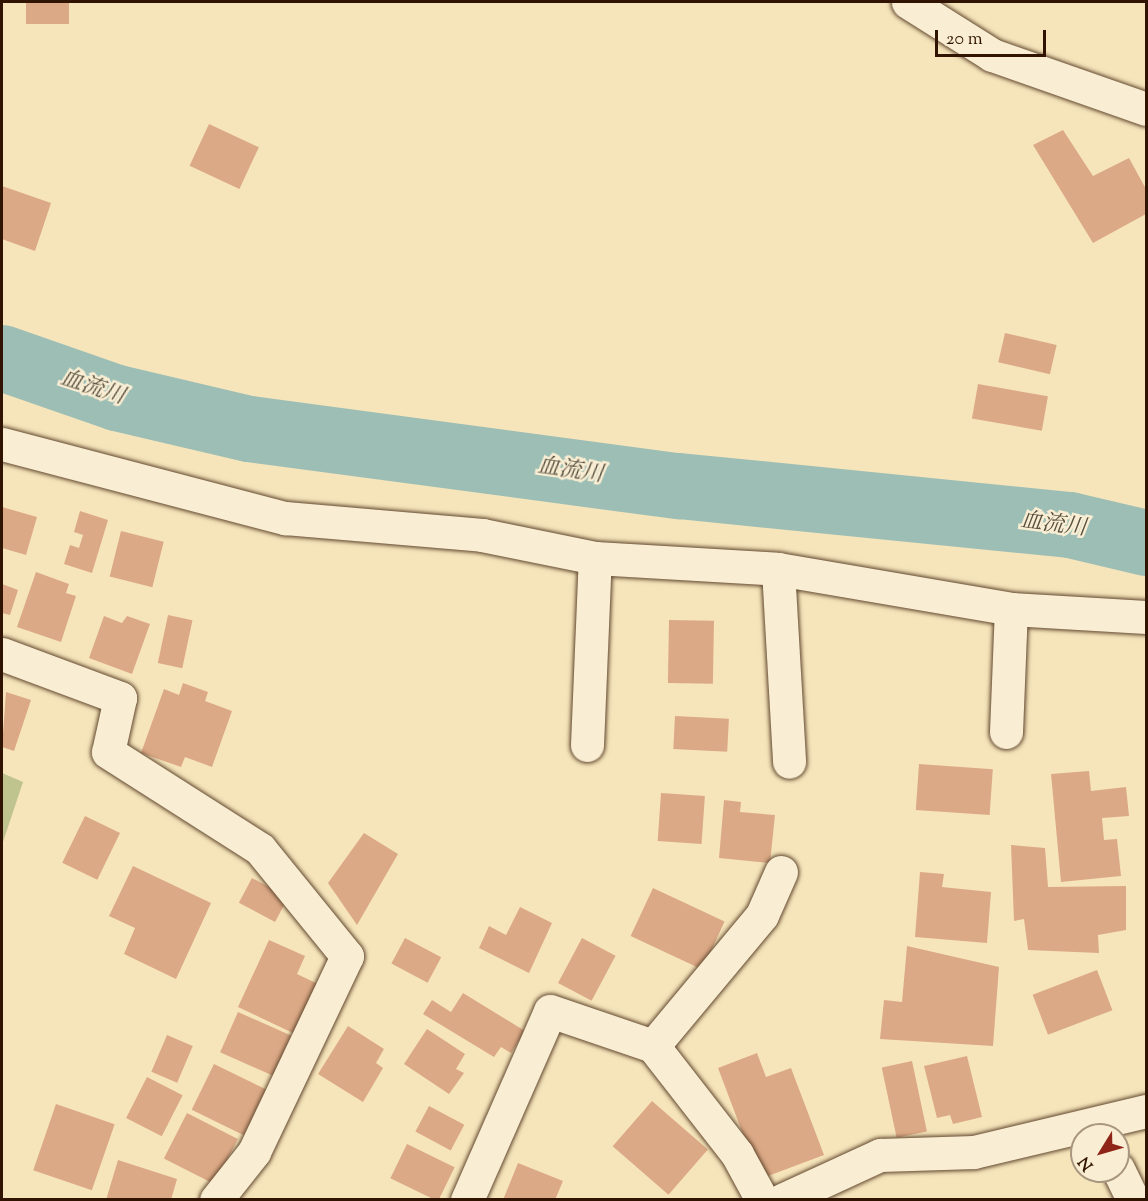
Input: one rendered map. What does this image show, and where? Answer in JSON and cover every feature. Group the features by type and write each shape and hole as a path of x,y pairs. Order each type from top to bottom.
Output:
{"street":[{"path":"908,2 992,55 1146,109"},
{"path":"2,444 285,518 482,535 595,558 778,569 1011,609 1146,617"},
{"path":"587,746 595,558"},
{"path":"778,569 789,762"},
{"path":"1006,732 1011,609"},
{"path":"2,654 120,698 108,752 260,849 347,956 254,1152 216,1200"},
{"path":"653,1046 755,924 781,872"},
{"path":"467,1200 550,1011 653,1046 736,1154 762,1200"},
{"path":"1111,1123 1146,1111"},
{"path":"783,1200 880,1155 974,1152 1070,1133"},
{"path":"1125,1183 1133,1200"}],"green space":[{"path":"2,773 23,782 2,845"}],"building":[{"path":"26,2 69,2 69,24 26,24"},
{"path":"209,124 259,147 239,189 190,166"},
{"path":"1063,130 1093,176 1129,158 1146,189 1146,214 1093,243 1033,145"},
{"path":"2,186 51,203 35,251 2,239"},
{"path":"1005,333 1057,345 1050,374 998,362"},
{"path":"978,384 1048,396 1042,431 972,418"},
{"path":"2,507 37,517 26,555 2,548"},
{"path":"80,511 108,520 92,573 64,564 70,545 79,548 83,535 74,532"},
{"path":"121,531 164,542 152,587 110,577"},
{"path":"36,572 69,584 66,593 76,596 61,642 17,627"},
{"path":"2,584 18,590 10,615 2,613"},
{"path":"168,615 192,620 182,668 158,663"},
{"path":"104,616 122,623 127,616 150,624 132,674 89,658"},
{"path":"669,620 714,621 713,684 668,683"},
{"path":"183,683 208,692 205,701 232,711 212,767 185,757 181,767 141,753 164,689 179,695"},
{"path":"6,692 31,700 14,751 2,747"},
{"path":"675,716 729,719 727,752 673,749"},
{"path":"919,764 993,769 990,815 916,810"},
{"path":"1089,771 1091,791 1126,787 1129,816 1102,818 1104,840 1117,839 1121,876 1061,882 1051,774"},
{"path":"661,793 705,796 702,844 658,841"},
{"path":"724,800 741,802 740,812 775,815 770,863 719,858"},
{"path":"85,816 120,833 97,880 62,863"},
{"path":"364,833 398,854 357,925 328,883"},
{"path":"1011,845 1045,848 1048,887 1126,886 1126,930 1098,935 1099,953 1028,950 1024,919 1014,921"},
{"path":"133,866 211,903 176,979 124,954 135,928 109,916"},
{"path":"920,872 944,874 942,887 991,892 987,943 915,937"},
{"path":"252,878 288,897 275,922 239,903"},
{"path":"653,888 725,921 702,969 631,936"},
{"path":"520,907 552,923 529,973 479,948 489,926 506,935"},
{"path":"405,938 441,957 428,983 391,964"},
{"path":"582,938 616,956 592,1001 558,983"},
{"path":"269,940 305,956 297,974 318,984 295,1034 238,1007"},
{"path":"907,946 999,967 993,1046 880,1039 884,1000 902,1002"},
{"path":"1097,970 1112,1010 1048,1035 1033,995"},
{"path":"463,993 525,1031 511,1053 501,1047 494,1057 423,1014 432,1000 451,1012"},
{"path":"238,1012 291,1036 273,1076 220,1052"},
{"path":"348,1026 384,1049 376,1063 383,1068 363,1102 318,1074"},
{"path":"427,1029 465,1054 456,1069 464,1073 449,1094 404,1064"},
{"path":"167,1035 193,1046 177,1083 151,1072"},
{"path":"757,1053 766,1077 791,1068 824,1155 760,1179 718,1068"},
{"path":"967,1056 982,1117 953,1124 950,1115 937,1118 924,1066"},
{"path":"912,1061 927,1131 897,1138 882,1067"},
{"path":"214,1064 266,1089 244,1135 192,1110"},
{"path":"147,1077 183,1095 162,1136 126,1118"},
{"path":"652,1101 708,1150 668,1195 613,1146"},
{"path":"56,1104 115,1124 92,1190 33,1170"},
{"path":"429,1106 464,1125 451,1150 415,1132"},
{"path":"187,1113 238,1139 215,1184 164,1158"},
{"path":"407,1144 455,1167 439,1200 390,1178"},
{"path":"118,1160 177,1179 171,1200 106,1200"},
{"path":"518,1163 563,1181 555,1200 503,1200"}],"waterway":[{"name":"血流川","path":"2,358 117,398 249,429 679,486 1070,525 1146,543"}]}
